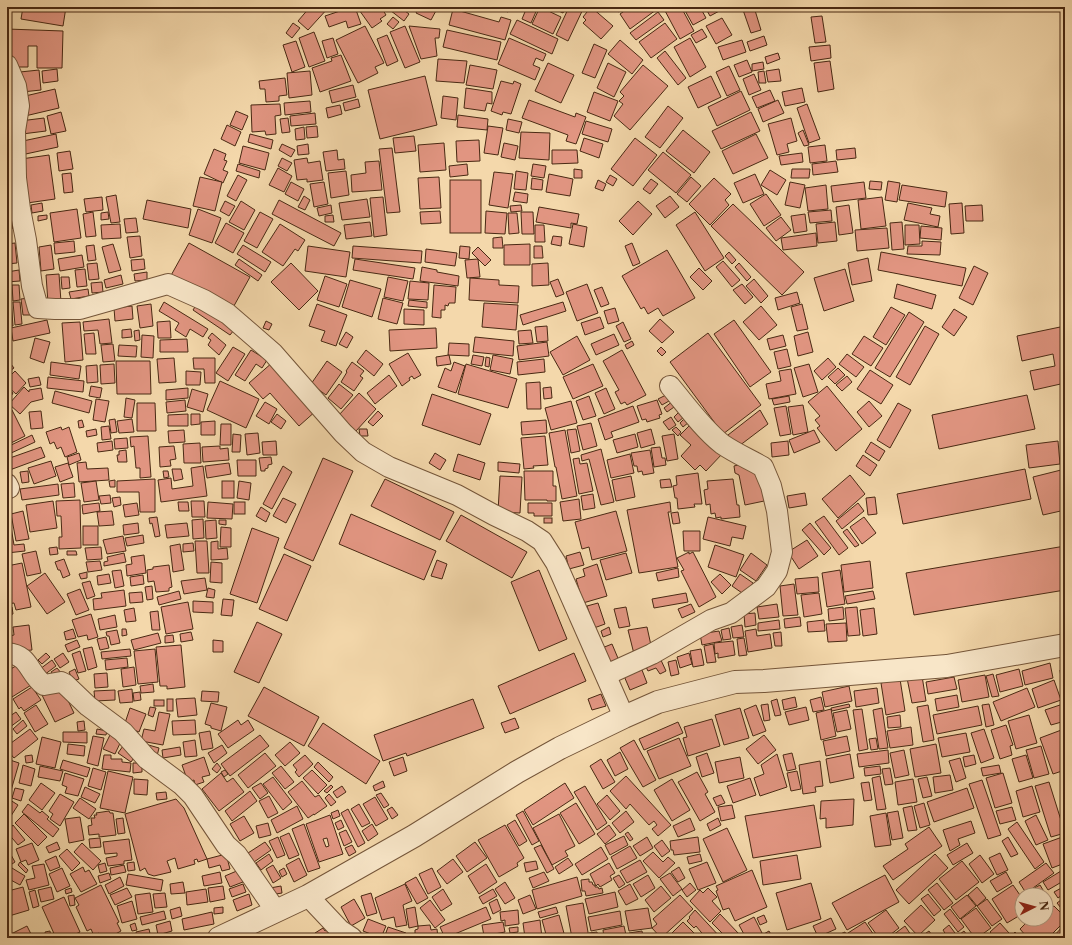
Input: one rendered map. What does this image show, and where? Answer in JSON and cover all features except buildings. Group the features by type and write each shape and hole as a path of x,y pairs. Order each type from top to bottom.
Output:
{"street":[{"path":"7,65 16,86 18,106 11,174 20,209 32,286 38,308 80,309 168,284 204,300 228,314 273,353 343,433 363,452 390,467 457,495 527,531 542,541 556,563 624,717"},
{"path":"606,675 652,654 711,620 731,613 752,599 770,582 777,571 782,552 777,511 771,486 763,467 735,453 721,443 670,386"},
{"path":"219,938 308,896 414,836 517,772 560,748 658,702 735,682 947,666 1065,645"},
{"path":"7,653 14,653 22,657 38,680 44,685 61,682 65,684 88,706 123,732 147,759 182,785 193,796 226,845 237,854 276,911"},
{"path":"308,896 340,930 352,938"}]}
